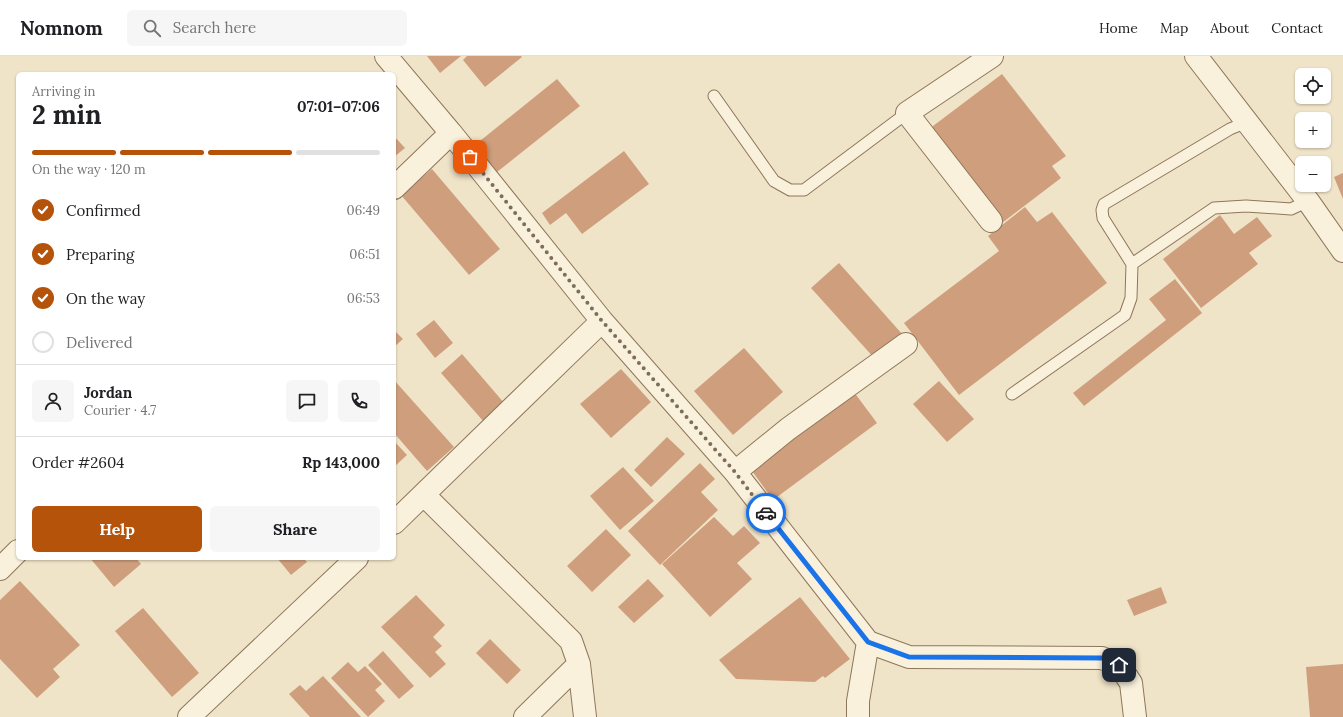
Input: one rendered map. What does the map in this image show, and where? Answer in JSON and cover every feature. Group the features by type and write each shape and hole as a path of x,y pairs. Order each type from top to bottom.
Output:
{"street":[{"path":"386,56 451,133 602,321 735,472 868,642 909,657 1102,658 1119,665 1131,683 1135,717"},
{"path":"991,221 907,113 992,56"},
{"path":"1196,56 1308,201 1336,229 1343,251"},
{"path":"396,186 451,133"},
{"path":"396,521 602,321"},
{"path":"735,472 788,429 906,344"},
{"path":"424,495 571,641 579,664 585,717"},
{"path":"0,569 16,553"},
{"path":"189,717 355,560"},
{"path":"858,717 858,701 868,642"},
{"path":"525,717 579,664"}],"lane":[{"path":"714,96 774,181 790,190 804,190 907,113"},
{"path":"1012,394 1125,315 1131,298 1132,264 1103,218 1102,210 1104,204 1230,129 1247,122"},
{"path":"1132,264 1214,208 1246,206 1291,209 1308,201"}],"building":[{"path":"427,56 461,56 440,73"},
{"path":"467,56 522,57 485,87 463,60"},
{"path":"1002,74 1066,156 1052,166 1061,178 1002,223 929,129"},
{"path":"557,79 580,106 497,172 475,145"},
{"path":"396,138 405,148 396,155"},
{"path":"624,151 649,184 582,234 566,213 550,225 542,213"},
{"path":"432,169 500,249 469,275 401,195"},
{"path":"1343,173 1343,199 1334,177"},
{"path":"1025,207 1037,222 1052,212 1107,283 959,395 904,323 999,251 988,236"},
{"path":"1220,215 1234,234 1257,217 1272,236 1249,253 1258,264 1201,308 1163,259"},
{"path":"839,263 903,335 875,359 811,288"},
{"path":"1175,279 1202,313 1084,406 1073,393 1166,320 1149,299"},
{"path":"434,320 453,343 435,358 416,334"},
{"path":"396,332 403,339 396,345"},
{"path":"744,348 783,392 733,435 694,391"},
{"path":"462,354 505,404 484,422 441,373"},
{"path":"621,369 651,402 611,438 580,404"},
{"path":"939,381 974,419 947,442 913,404"},
{"path":"396,382 454,447 427,471 396,435"},
{"path":"851,388 877,423 773,500 747,464"},
{"path":"667,437 685,454 651,487 634,470"},
{"path":"396,443 407,455 396,465"},
{"path":"700,463 715,479 701,492 718,510 660,565 628,531"},
{"path":"623,467 654,501 620,530 590,496"},
{"path":"714,517 733,536 744,526 760,543 737,563 752,579 710,617 662,564"},
{"path":"606,529 631,555 592,592 567,566"},
{"path":"92,560 138,560 141,564 114,587"},
{"path":"279,560 305,560 307,562 291,575"},
{"path":"648,579 664,596 634,623 618,607"},
{"path":"20,581 80,645 53,669 60,677 37,698 0,659 0,600"},
{"path":"1161,587 1167,603 1134,616 1127,600"},
{"path":"416,595 445,625 433,637 442,646 435,652 446,664 430,678 381,627"},
{"path":"800,597 850,659 825,678 823,676 815,682 736,679 719,660"},
{"path":"143,608 199,673 172,697 115,631"},
{"path":"490,639 521,670 507,684 476,653"},
{"path":"383,651 414,686 399,699 368,665"},
{"path":"348,662 358,672 365,666 382,684 375,690 385,701 368,717 331,678"},
{"path":"1343,664 1343,717 1310,717 1306,667"},
{"path":"323,676 361,717 310,717 289,694 300,685 306,691"}],"way so far":[{"path":"470,157 602,321 735,472 766,513"}],"route":[{"path":"766,513 868,642 909,657 1102,658 1119,665"}]}
